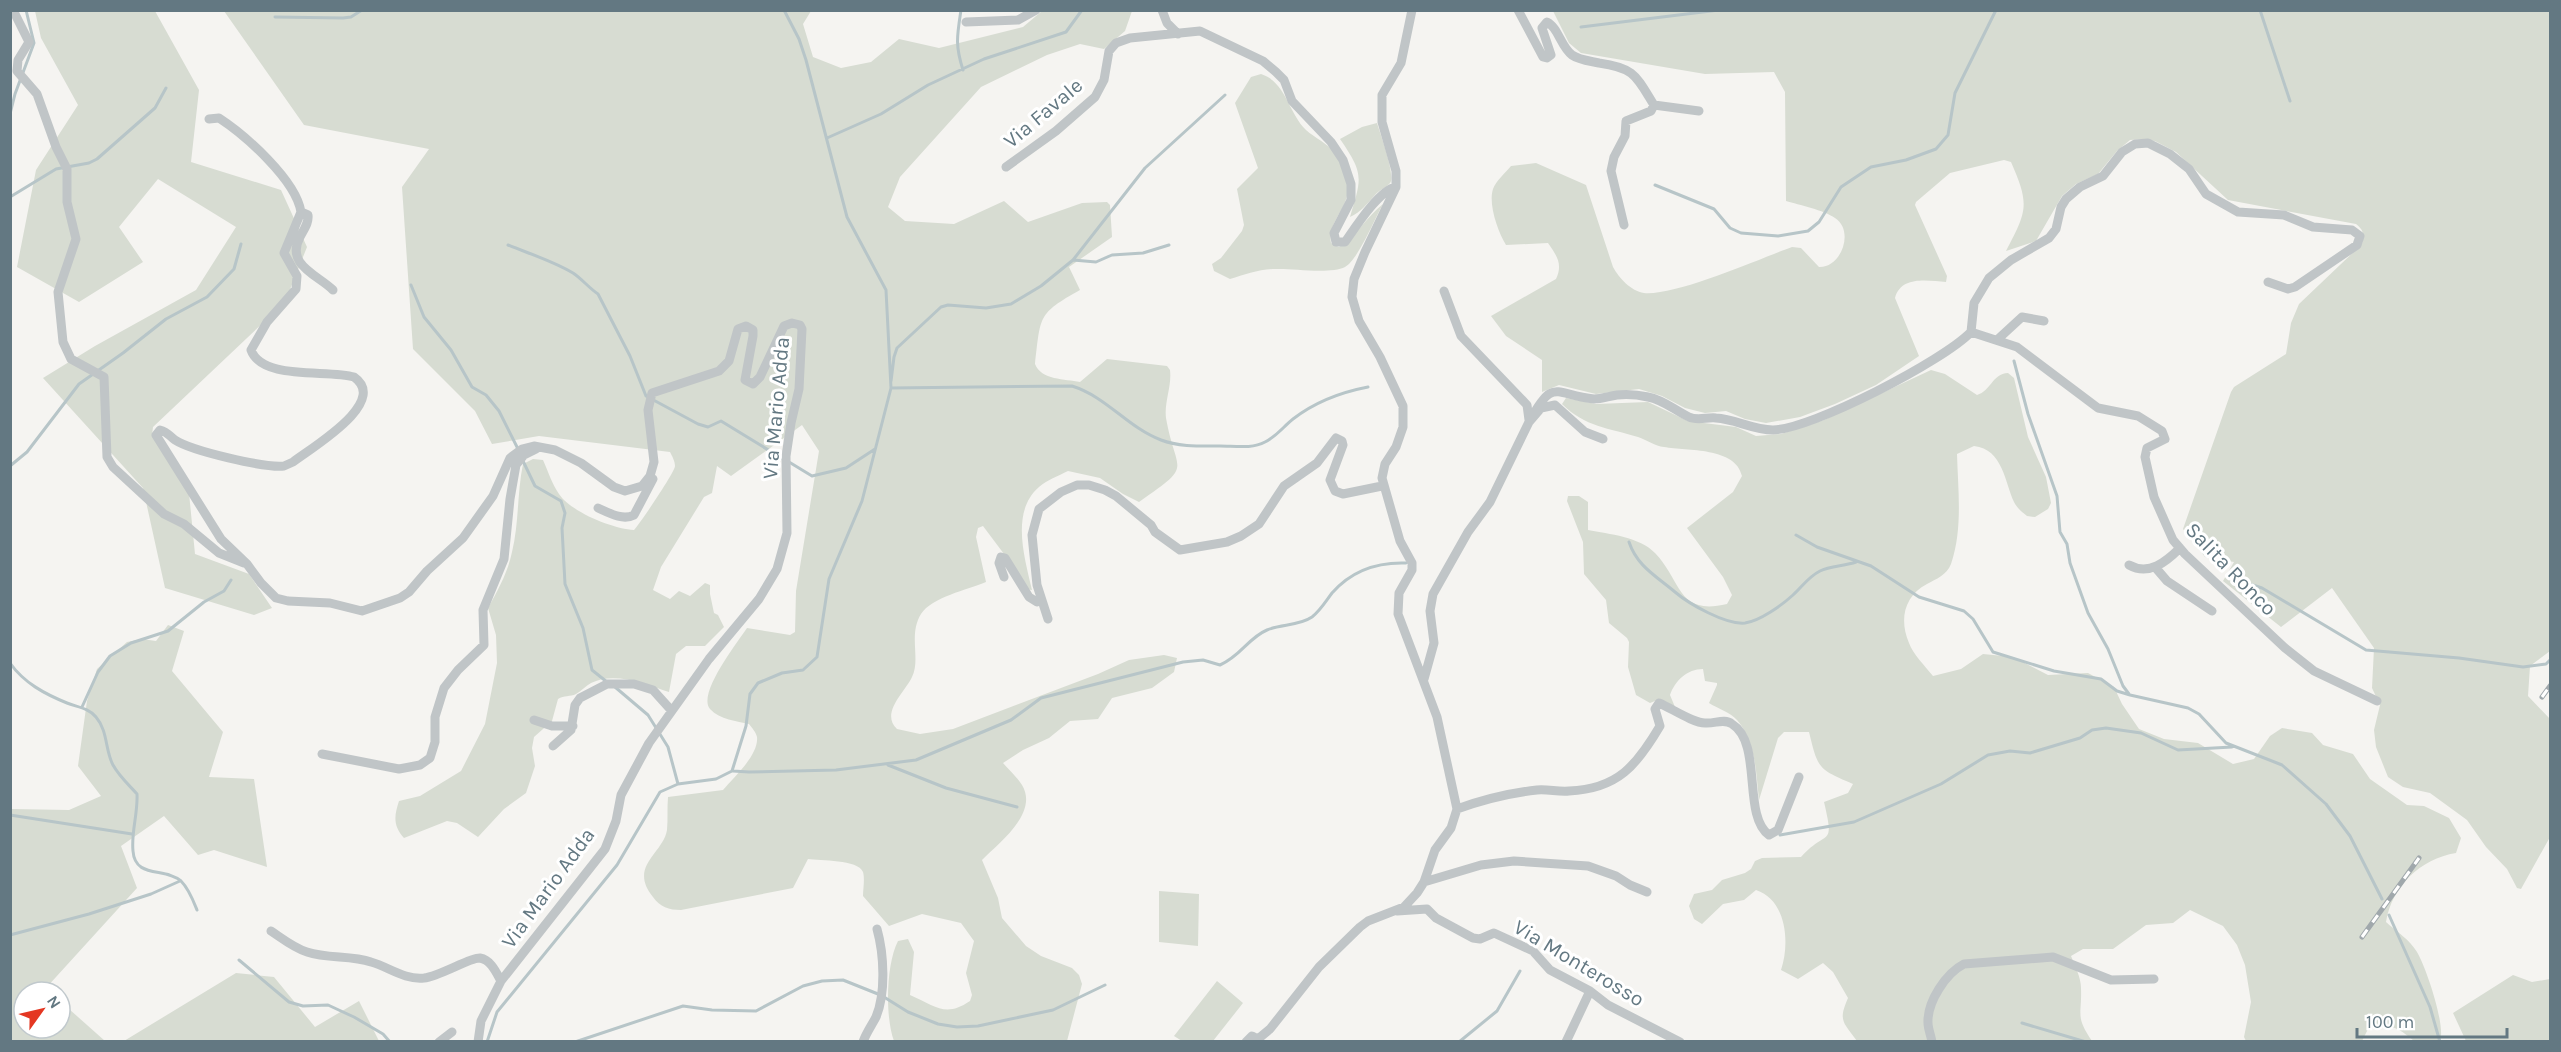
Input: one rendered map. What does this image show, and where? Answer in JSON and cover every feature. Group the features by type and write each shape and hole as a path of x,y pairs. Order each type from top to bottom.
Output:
{"street":[{"path":"13,10 29,42 18,60 17,71 37,94 52,137 67,169 67,202 76,239 58,292 63,342 71,359 104,377 108,457 113,467 164,514 184,524 219,553 247,564"},
{"path":"966,22 1018,20 1036,10"},
{"path":"1162,10 1167,23 1178,34"},
{"path":"1246,1041 1250,1036 1258,1040 1270,1029 1319,968 1360,927 1368,921 1404,907 1424,882 1435,850 1451,828 1456,808 1437,717 1398,614 1399,593 1412,570 1412,563 1400,541 1382,486 1384,464 1396,447 1403,427 1402,406 1380,357 1359,321 1352,287 1365,252 1396,187 1396,171 1382,122 1382,95 1401,63 1412,10"},
{"path":"1518,10 1543,57 1547,58 1551,55 1542,27 1547,22 1552,25 1559,40 1572,55 1629,70 1637,78 1654,105"},
{"name":"Via Favale","path":"1006,167 1056,131 1095,97 1104,80 1109,51 1116,43 1130,38 1200,31 1263,61 1284,80 1292,101 1331,142 1343,160 1351,184 1351,200 1334,236 1336,242 1345,242 1353,228 1387,191 1396,187"},
{"path":"1654,105 1699,111"},
{"path":"1624,225 1615,193 1612,164 1625,136 1624,123 1634,116 1651,111 1654,105"},
{"path":"210,119 219,118 252,145 284,180 298,200 302,212 284,253 297,276 296,289 264,325 251,350 252,354 261,362 283,369 354,376 364,392 360,406 352,416 293,462 284,466 214,454 174,440 168,432 160,430 156,435 221,539 247,564 276,598 288,601 330,603 362,611 374,609 400,598 409,592 427,571 463,538 493,496 503,470 515,453 534,446 541,446 564,454 614,487 626,491 642,486 653,468"},
{"path":"1424,679 1434,643 1430,611 1433,594 1468,532 1490,502 1529,422 1539,404 1548,395 1561,390 1596,399 1619,394 1646,396 1668,404 1694,418 1716,418 1766,430 1788,429 1855,403 1949,349 1971,332 1974,303 1989,278 2011,260 2049,238 2056,229 2061,207 2066,199 2080,188 2103,176 2122,152 2139,143 2154,145 2177,159 2188,169 2206,194 2238,212 2284,215 2313,227 2352,230 2360,236 2357,245 2295,287 2288,289 2268,282"},
{"path":"302,212 308,215 308,222 298,242 297,258 319,281 333,290"},
{"path":"1444,291 1461,336 1527,405 1530,411 1529,422"},
{"path":"1997,340 2022,317 2044,321"},
{"name":"Via Mario Adda","path":"478,1041 481,1021 501,981 605,849 616,821 621,795 649,743 709,658 759,599 780,559 787,533 786,456 799,389 802,335 800,325 792,322 784,326 760,377 753,384 746,380 753,330 746,326 738,329 729,361 719,371 652,393 648,410 654,457 653,468"},
{"name":"Salita Ronco","path":"1971,332 2017,347 2098,408 2138,416 2162,431 2165,439 2147,447 2145,457 2154,497 2173,540 2216,585 2314,671 2377,701"},
{"path":"1529,422 1541,408 1555,405 1585,432 1603,439"},
{"path":"1048,619 1041,599 1033,559 1033,526 1044,504 1069,488 1089,485 1116,496 1151,525 1155,532 1180,550 1227,542 1241,536 1258,524 1284,486 1317,464 1336,438 1342,441 1343,445 1330,480 1335,491 1343,494 1382,486"},
{"path":"322,754 399,769 420,765 430,758 435,742 435,717 444,688 484,645 483,610 504,559 516,465 524,455 541,446"},
{"path":"598,508 616,516 629,518 634,515 655,474 653,468"},
{"path":"2129,565 2145,570 2155,567 2172,557 2180,548"},
{"path":"1004,577 999,563 1001,557 1005,558 1029,597 1037,602 1041,599"},
{"path":"2155,567 2167,581 2212,611"},
{"path":"553,746 567,735 573,726 575,705 580,698 607,684 634,684 653,690 671,710"},
{"path":"1456,808 1484,800 1538,790 1574,791 1604,785 1627,773 1653,739 1660,726 1655,709 1659,703 1702,723 1722,721 1730,722 1737,727 1749,757 1755,804 1762,828 1768,835 1778,830 1799,777"},
{"path":"534,720 552,726 573,726"},
{"path":"1424,882 1481,865 1514,861 1588,866 1616,876 1647,892"},
{"name":"Via Monterosso","path":"1394,911 1427,909 1436,918 1473,938 1480,939 1494,933 1533,951 1550,970 1590,991 1608,1005 1680,1041"},
{"path":"863,1041 877,1016 881,990 881,955 877,929"},
{"path":"272,931 291,945 309,953 371,962 409,977 434,976 470,960 481,958 491,964 501,981"},
{"path":"1932,1041 1928,1019 1936,996 1944,980 1956,968 1964,964 2052,957 2111,980 2154,979"},
{"path":"1566,1041 1590,991"},
{"path":"439,1041 452,1032"}],"shaded area":[{"path":"35,11 155,11 199,90 191,162 281,190 307,247 285,302 153,427 152,435 189,493 195,554 249,574 272,608 254,615 165,588 143,488 43,378 95,346 196,290 236,227 158,179 119,227 143,262 79,302 17,267 36,170 78,105 41,38"},
{"path":"224,11 811,11 803,24 813,57 841,68 871,62 899,39 939,48 1023,27 1042,11 1132,11 1125,31 1104,49 1080,44 1047,55 981,87 900,177 888,207 905,221 954,224 1004,201 1028,222 1082,203 1107,202 1110,205 1112,237 1069,267 1080,290 1048,311 1041,326 1035,364 1042,373 1048,376 1080,382 1107,359 1167,366 1170,370 1166,418 1177,459 1175,473 1139,502 1100,478 1068,471 1039,487 1030,497 1022,522 1023,550 1032,590 1026,589 1010,562 983,526 978,528 976,537 986,582 941,599 921,614 915,630 915,663 912,677 892,709 892,723 897,729 920,734 953,729 1129,660 1164,655 1177,658 1174,672 1152,688 1112,698 1098,719 1070,721 1049,738 1023,750 1003,763 1022,785 1026,796 1025,806 1015,827 982,860 998,898 1002,918 1026,946 1041,956 1072,968 1079,975 1082,984 1067,1041 894,1041 889,1018 888,991 891,963 898,941 908,939 914,952 910,995 940,1008 954,1009 970,1001 972,995 966,973 974,941 961,923 922,914 889,926 863,896 863,872 854,865 838,861 808,859 793,888 681,910 662,906 646,886 645,869 667,830 668,797 723,790 745,765 757,744 757,737 749,724 714,713 707,702 713,681 727,656 747,628 790,635 795,632 796,591 819,451 802,425 731,476 717,466 712,493 704,497 661,567 653,590 670,599 679,591 690,596 705,583 710,585 714,613 718,615 724,627 705,646 686,646 676,654 669,692 630,680 610,678 591,683 576,694 558,699 552,721 534,737 532,748 535,766 526,793 504,809 478,837 457,823 447,821 404,838 395,821 399,801 420,796 461,771 485,724 497,663 496,635 488,608 510,559 516,531 523,464 533,459 543,460 552,482 565,501 582,513 604,523 634,530 675,466 670,452 539,436 492,444 475,411 413,349 402,187 429,149 304,125"},
{"path":"1553,11 2550,11 2550,651 2530,666 2528,696 2550,719 2550,837 2521,889 2517,888 2507,869 2486,847 2467,820 2430,793 2403,787 2388,777 2376,747 2374,730 2380,705 2372,688 2374,648 2332,588 2281,627 2223,581 2234,562 2205,557 2183,529 2231,392 2234,387 2286,354 2291,323 2299,304 2362,244 2363,233 2359,226 2228,200 2176,152 2155,141 2143,139 2130,140 2117,151 2098,174 2076,184 2062,196 2036,241 2006,251 2022,217 2023,199 2011,162 2004,160 1950,173 1916,202 1915,205 1947,276 1946,282 1916,281 1903,286 1898,291 1895,298 1919,356 1876,385 1800,417 1766,423 1745,419 1726,411 1705,413 1685,408 1662,396 1639,389 1596,394 1559,385 1542,392 1542,360 1506,336 1491,316 1556,279 1559,269 1556,256 1548,243 1506,245 1503,239 1495,218 1492,195 1496,183 1511,166 1536,163 1586,185 1613,267 1626,283 1644,293 1676,289 1696,283 1792,247 1801,248 1819,267 1827,266 1839,255 1845,239 1841,224 1835,218 1818,210 1786,201 1785,92 1774,72 1705,74 1581,53 1569,43"},
{"path":"1261,74 1276,84 1300,123 1332,149 1344,170 1348,184 1347,196 1332,229 1331,243 1339,247 1345,243 1383,204 1361,248 1345,267 1323,271 1267,269 1230,279 1214,271 1212,264 1221,258 1244,225 1237,189 1258,168 1235,103 1251,77"},
{"path":"1377,123 1391,172 1390,183 1350,217 1357,193 1358,176 1353,160 1340,139 1362,127"},
{"path":"1931,370 1945,374 1977,395 1986,390 1998,376 2008,373 2014,378 2028,437 2046,477 2051,503 2048,509 2035,517 2027,516 2015,504 2002,468 1991,453 1984,448 1974,446 1957,454 1958,523 1951,564 1944,574 1913,595 1904,617 1906,634 1916,656 1933,676 1961,669 1983,654 2013,657 2048,675 2088,673 2114,687 2122,704 2139,729 2164,739 2198,743 2233,764 2254,759 2270,736 2282,728 2312,733 2323,745 2353,754 2370,779 2407,805 2424,806 2449,818 2461,838 2456,853 2431,861 2410,876 2394,897 2386,922 2411,944 2421,960 2438,1010 2440,1041 2414,1041 2399,1030 2382,1026 2368,1029 2362,1041 2246,1041 2244,1037 2251,1002 2245,965 2237,945 2223,926 2190,910 2173,923 2146,925 2113,949 2083,949 2071,956 2081,984 2081,1021 2092,1041 1857,1041 1844,1021 1843,1012 1848,998 1833,972 1823,963 1798,979 1781,970 1785,948 1783,924 1780,913 1766,895 1756,890 1744,900 1723,904 1702,924 1694,919 1689,906 1694,894 1712,890 1722,880 1745,873 1751,869 1755,861 1762,858 1801,857 1826,836 1829,826 1824,802 1848,793 1853,784 1833,775 1821,766 1809,732 1784,732 1778,738 1759,800 1756,769 1748,738 1734,717 1709,703 1717,683 1705,681 1703,669 1692,671 1675,685 1670,695 1675,707 1663,701 1650,703 1636,695 1628,667 1629,642 1609,623 1606,600 1584,574 1583,542 1567,501 1568,496 1579,496 1588,502 1588,530 1641,543 1655,553 1689,601 1698,605 1711,606 1727,604 1732,595 1723,577 1687,528 1733,492 1742,476 1738,467 1731,460 1721,455 1664,447 1607,429 1580,418 1562,404 1566,398 1596,404 1648,402 1688,421 1736,427 1756,436 1781,434 1824,420"},
{"path":"168,625 184,631 172,671 223,732 209,777 254,779 267,867 214,850 198,855 164,816 121,846 137,888 53,980 12,980 12,1040 72,1040 72,1012 105,1041 11,1041 11,809 69,810 101,796 78,766 87,701 97,669 127,642 142,639 156,641"},
{"path":"1159,891 1199,894 1198,946 1159,942"},
{"path":"236,973 274,977 315,1027 359,1001 379,1041 124,1041"},
{"path":"2513,975 2532,982 2550,979 2550,1041 2466,1041 2453,1013"},
{"path":"1217,981 1243,1003 1213,1041 1182,1041 1174,1036"}],"waterway":[{"path":"10,114 34,43 26,10"},
{"path":"275,17 343,18 351,17 362,10"},
{"path":"487,1042 497,1012 617,865 660,792 678,784 716,779 732,771 746,726 750,694 758,683 782,673 803,670 817,657 829,579 862,501 891,388 886,290 847,217 806,60 799,39 784,10"},
{"path":"961,10 957,40 963,70"},
{"path":"827,138 881,114 928,85 984,59 1066,32 1082,10"},
{"path":"1581,27 1719,10"},
{"path":"1655,185 1714,209 1730,228 1741,233 1778,236 1808,231 1819,222 1841,187 1871,167 1906,160 1936,149 1948,135 1955,93 1996,10"},
{"path":"2260,10 2290,101"},
{"path":"10,197 56,169 89,163 97,159 155,108 166,88"},
{"path":"891,381 897,348 941,307 948,305 986,308 1011,304 1041,286 1073,260 1145,168 1225,95"},
{"path":"10,466 27,452 79,384 166,319 207,297 234,269 241,244"},
{"path":"508,245 565,269 576,275 598,294 630,356 646,396 698,424 708,427 721,421 783,459"},
{"path":"1073,260 1096,262 1112,255 1143,253 1169,245"},
{"path":"411,285 424,317 451,350 472,387 486,395 499,411 518,449"},
{"path":"2014,361 2028,414 2057,496 2060,532 2067,544 2070,563 2088,613 2129,694"},
{"path":"891,388 1072,386 1096,397 1138,428 1161,440 1190,446 1243,447 1255,446 1269,440 1301,413 1320,403 1368,387"},
{"path":"789,462 812,476 846,468 875,449"},
{"path":"523,461 535,486 561,501 565,513 562,528 565,584 583,628 592,670 607,682"},
{"path":"1796,535 1817,547 1871,566 1919,597 1964,611 1973,619 1993,652 2054,671 2101,679 2117,691 2188,708 2199,714 2226,743 2282,765 2326,804 2350,836 2382,899"},
{"path":"1629,542 1642,564 1681,597 1708,613 1737,623 1751,622 1770,612 1816,573 1856,562"},
{"path":"733,771 836,770 916,760 1011,720 1041,698 1183,662 1203,660 1220,665 1234,657 1260,633 1312,617 1340,585 1357,573 1375,566 1406,563"},
{"path":"2228,577 2262,588 2366,650 2459,658 2523,667 2546,664 2550,660"},
{"path":"82,707 98,672 110,656 131,643 168,631 204,602 224,591 231,580"},
{"path":"10,663 22,676 43,692 86,710 100,722 113,765 137,794 133,844 135,860 145,869 167,874 181,881 189,891 197,910"},
{"path":"615,687 648,715 668,747 678,784"},
{"path":"1780,835 1854,822 1941,784 1988,755 2010,751 2030,753 2080,738 2092,730 2106,728 2141,733 2178,750 2232,747"},
{"path":"888,765 946,788 1017,807"},
{"path":"10,815 132,834"},
{"path":"10,935 89,914 151,894 180,881"},
{"path":"2389,915 2430,1007 2440,1042"},
{"path":"239,960 289,1002 303,1006 328,1005 383,1034 390,1042"},
{"path":"1459,1042 1497,1011 1520,971"},
{"path":"575,1042 683,1006 712,1010 756,1011 803,986 822,981 843,980 878,994"},
{"path":"884,997 908,1012 938,1024 957,1027 978,1026 1053,1010 1105,985"},
{"path":"2022,1023 2086,1042"}],"railway":[{"path":"2542,697 2550,686"},
{"path":"2362,937 2419,858"}]}
